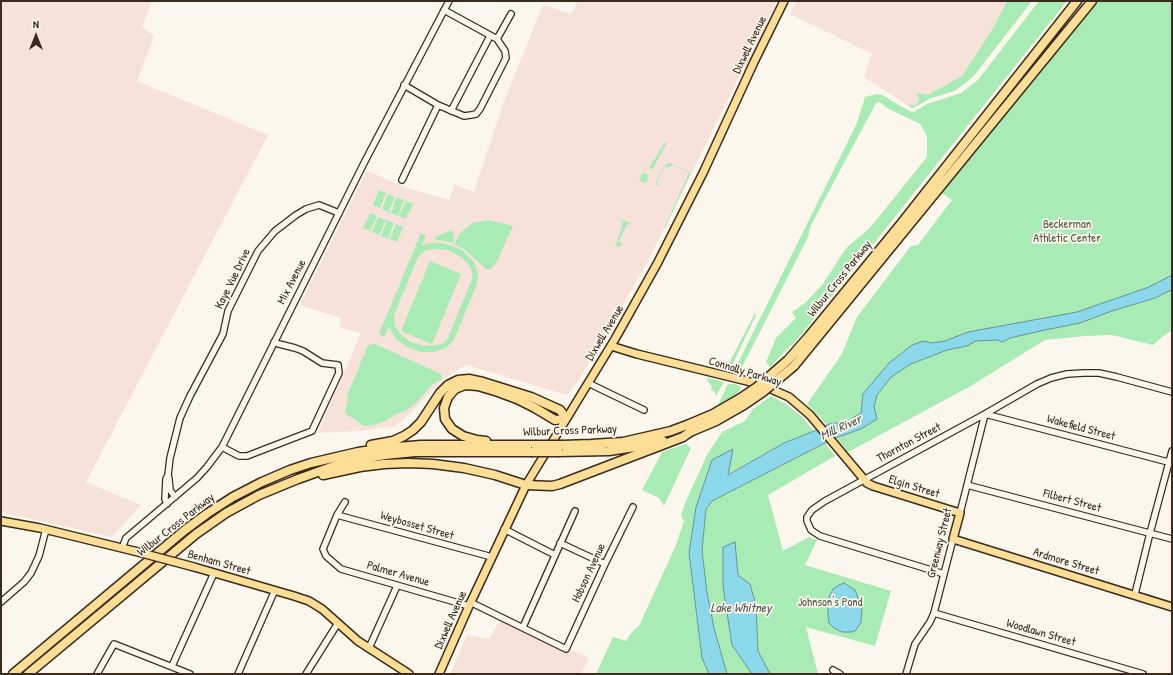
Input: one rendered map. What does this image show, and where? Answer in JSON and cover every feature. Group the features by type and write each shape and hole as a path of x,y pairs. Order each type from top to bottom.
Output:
{"highway":[{"name":"Wilbur Cross Parkway","path":"791,363 814,330 900,225 1077,1"},
{"name":"Wilbur Cross Parkway","path":"13,674 185,530 208,513 233,497 290,470 332,458 385,448 422,445 517,445 559,452 609,451 666,440 689,429 716,421 744,405 763,392 791,363 1092,1"},
{"path":"332,458 345,452 392,441 404,436 421,422 440,393 448,385 458,380 469,379 531,397 560,410 563,414 565,419 555,420 518,399 478,386 465,385 455,389 448,397 444,408 445,420 452,429 463,436 477,440 506,442 517,445"},
{"name":"Wilbur Cross Parkway","path":"28,674 196,534 226,513 259,495 298,479 334,466 356,460 385,455 415,452 533,448 623,442 671,431 689,429"},
{"path":"298,479 360,467 408,463 434,464 464,468 495,475 526,485 552,486 683,438 689,429"}],"main road":[{"name":"Dixwell Avenue","path":"439,674 469,604 526,485 636,303 703,174 754,62 784,1"},
{"name":"Connolly Parkway","path":"610,346 747,381 772,389 789,398 810,415 863,480"},
{"name":"Elgin Street","path":"863,480 873,486 960,512"},
{"name":"Greenway Street","path":"953,539 960,512"},
{"name":"Benham Street","path":"1,521 46,529 134,551 301,598 322,609 352,636 409,674"},
{"name":"Ardmore Street","path":"953,539 1172,607"}],"street":[{"name":"Mix Avenue","path":"122,548 126,538 197,478 222,447 339,212 449,1"},
{"path":"404,85 438,105 460,115 467,116 476,114 480,109 506,58 505,51 497,39 444,10"},
{"path":"497,39 511,14"},
{"path":"451,111 490,36"},
{"path":"402,180 438,105"},
{"name":"Kaye Vue Drive","path":"167,504 165,499 166,478 168,475 170,458 180,418 223,334 228,311 258,251 275,231 306,209 319,205 339,212"},
{"path":"222,447 243,457 312,430 315,425 339,373 338,365 322,363 295,348 274,342"},
{"name":"Thornton Street","path":"944,574 820,536 811,530 807,517 812,510 825,501 1037,384 1051,378 1067,374 1105,374 1172,392"},
{"path":"588,383 644,410"},
{"name":"Wakefield Street","path":"985,414 1171,463"},
{"name":"Greenway Street","path":"960,512 985,414"},
{"path":"1134,594 1171,463 1172,452"},
{"name":"Kaye Vue Drive","path":"168,475 170,490 175,497"},
{"name":"Filbert Street","path":"967,486 1172,539"},
{"path":"337,515 345,502"},
{"name":"Hobson Avenue","path":"566,649 633,507"},
{"path":"522,627 575,511"},
{"name":"Palmer Avenue","path":"337,515 323,549 326,556 341,569 397,586 469,604 522,627 566,649"},
{"name":"Weybosset Street","path":"337,515 492,558"},
{"path":"1,602 24,582 31,573 39,556 46,529"},
{"path":"504,529 555,555"},
{"name":"Greenway Street","path":"906,674 915,644 930,622 934,613 953,539"},
{"path":"560,543 605,564"},
{"path":"172,666 214,573"},
{"path":"369,648 397,586"},
{"path":"238,674 275,590"},
{"name":"Woodlawn Street","path":"934,613 1143,674"},
{"path":"306,674 338,623"},
{"path":"97,674 114,644 190,674"},
{"path":"833,670 840,674"}],"shaded area":[{"path":"1,1 152,1 142,27 154,36 137,81 268,135 86,482 141,505 112,537 1,512"},
{"path":"578,1 777,1 769,17 749,73 742,71 648,261 577,383 567,395 466,365 446,377 411,413 395,426 360,431 318,433 361,333 339,327 341,318 300,305 366,172 368,171 404,187 449,200 455,185 474,192 506,96 543,5 571,14"},
{"path":"796,1 1007,1 992,30 962,76 928,95 918,105 910,107 864,77 872,54 790,14"},
{"path":"500,620 567,653 569,649 589,658 581,674 450,674 467,635 489,639"}],"green space":[{"path":"1007,1 1032,1 973,77 955,91 931,98 915,107 910,107 911,104 915,106 920,99 917,96 919,93 928,95 962,76 992,30"},
{"path":"1039,1 1067,1 800,336 770,367 766,362 776,338 796,318 792,312 805,303 823,284 846,248 869,229 927,157 927,136 920,124 887,108 880,102 876,103 811,225 808,237 739,373 734,371 857,123 865,97 877,94 882,95 909,111 914,112 927,104 961,93 978,80"},
{"name":"Beckerman Athletic Center","path":"1096,1 1172,1 1172,330 1153,345 1112,335 1045,340 969,387 848,452 821,418 807,404 842,354 857,317 911,246 918,245 952,200 942,193"},
{"path":"665,142 667,143 652,170 649,168"},
{"path":"670,163 691,173 664,228 689,173 673,165 668,168 665,166 657,182 660,185 657,186 656,182 664,166"},
{"path":"642,173 649,175 646,183 639,181"},
{"path":"379,190 386,193 380,208 373,205"},
{"path":"388,194 395,197 389,212 382,209"},
{"path":"397,197 404,200 398,216 391,213"},
{"path":"406,201 413,204 406,219 399,216"},
{"path":"370,213 377,216 370,231 363,228"},
{"path":"378,217 386,220 379,235 372,232"},
{"path":"620,219 631,223 630,225 627,224 619,241 622,244 619,247 612,245 616,245 623,222"},
{"path":"387,220 394,223 388,239 381,236"},
{"path":"488,220 513,226 497,261 491,269 486,269 464,249 455,245 461,232 473,223"},
{"path":"396,224 403,227 397,242 390,239"},
{"path":"452,230 454,237 453,243 439,240 436,241 435,236"},
{"path":"421,233 426,236 422,245 443,243 453,246 462,250 474,262 478,274 477,284 454,340 446,348 434,352 420,352 407,347 395,338 389,327 384,337 379,334","holes":["426,250 448,250 461,257 470,266 472,279 445,342 438,345 424,346 411,342 400,334 395,326 394,315 418,257"]},
{"path":"430,261 461,274 432,344 401,331"},
{"path":"755,313 756,315 730,370 725,369 728,365"},
{"path":"375,344 441,374 442,379 432,385 416,403 407,410 396,414 383,422 364,426 345,413 348,399 347,396 368,345"},
{"path":"708,378 724,382 716,396 715,392 711,390 712,387 707,380"},
{"path":"728,384 740,386 740,390 735,396 718,405"},
{"path":"771,396 787,405 801,416 814,431 784,443 727,475 712,460 696,507 696,608 702,657 709,674 596,674 613,637 626,641 631,633 639,626 676,545 684,521 681,516 685,503 707,455 722,432 745,421 753,409"},
{"path":"825,443 835,456 768,495 783,551 809,537 817,540 805,565 891,591 875,646 806,627 818,674 770,674 758,651 756,605 750,584 738,575 732,645 752,674 727,674 714,628 707,593 702,550 706,509 712,501"},
{"path":"686,444 691,448 664,506 659,498 642,490 662,452"}],"water":[{"name":"Mill River","path":"1172,275 1172,289 1155,298 1112,311 1080,323 1010,338 1003,342 997,340 976,341 967,346 947,350 911,364 891,377 877,395 874,406 877,419 861,429 825,443 712,501 706,509 702,550 707,593 714,628 727,674 709,674 702,658 689,553 696,507 712,460 733,449 728,475 784,443 829,424 846,422 861,413 863,394 889,363 912,345 923,341 932,343 945,341 968,332 1077,312 1149,287"},
{"name":"Lake Whitney","path":"735,542 738,575 750,584 756,605 758,651 770,674 752,674 732,645 723,586 723,547"},
{"name":"Johnson's Pond","path":"844,583 855,590 862,608 861,622 856,630 852,632 842,632 834,628 829,623 828,599 833,589"}]}
